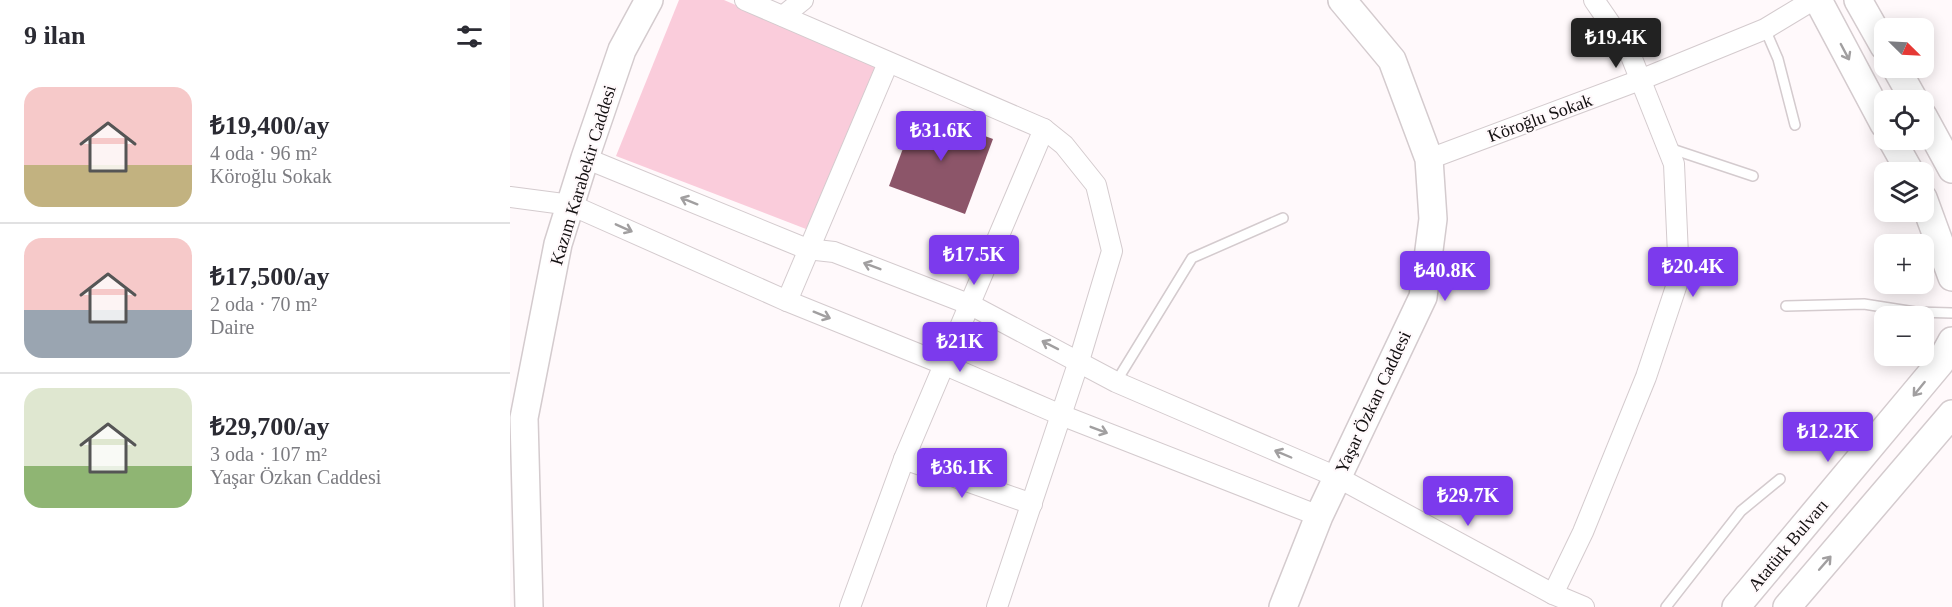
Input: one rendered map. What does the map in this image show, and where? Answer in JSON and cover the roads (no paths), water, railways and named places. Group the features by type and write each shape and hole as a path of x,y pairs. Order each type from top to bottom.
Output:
{"main road":[{"name":"Kazım Karabekir Caddesi","path":"529,607 524,418 558,244 622,50 649,0"},
{"name":"Yaşar Özkan Caddesi","path":"1283,607 1319,516 1423,297 1433,219 1430,159 1392,60 1342,0"},
{"path":"1818,0 1874,105"},
{"path":"1858,0 1874,28"},
{"path":"1934,136 1952,169"},
{"path":"1932,222 1952,278"},
{"name":"Atatürk Bulvarı","path":"1736,607 1933,372 1952,341"},
{"path":"1787,607 1952,414"}],"street":[{"path":"745,0 1044,129 1064,145 1096,185 1112,250 1080,361 997,607"},
{"path":"783,16 803,0"},
{"path":"1553,594 1583,532 1641,388 1679,278 1674,164 1629,51 1594,0"},
{"name":"Köroğlu Sokak","path":"1430,159 1640,80 1765,29 1813,0"},
{"path":"786,301 888,63"},
{"path":"850,607 904,459 1044,129"},
{"path":"585,158 807,249 834,252 971,305 1116,382 1337,477 1553,594 1584,607"},
{"path":"510,197 571,205 786,301 943,364 1061,415 1319,516"},
{"path":"904,459 1032,504"}],"lane":[{"path":"1765,29 1778,59 1795,125"},
{"path":"1667,147 1753,176"},
{"path":"1116,382 1192,258 1283,218"},
{"path":"1786,306 1864,304 1915,312 1952,314"},
{"path":"1666,607 1741,511 1780,479"}]}
